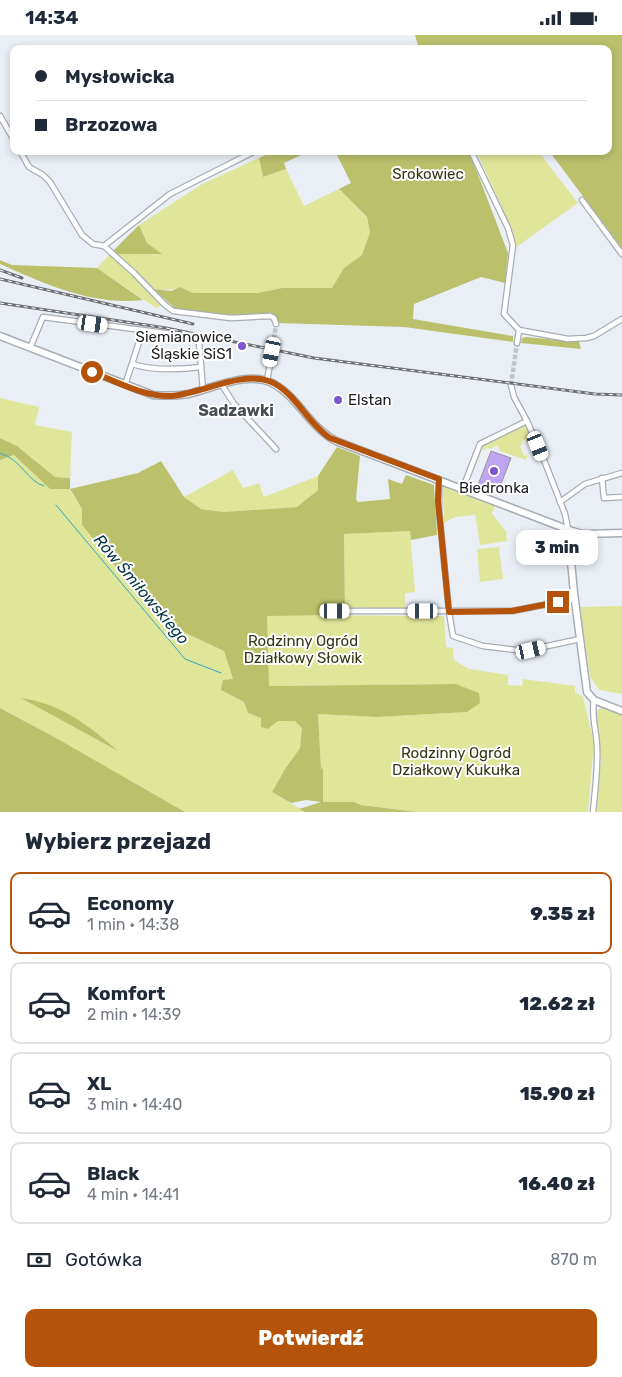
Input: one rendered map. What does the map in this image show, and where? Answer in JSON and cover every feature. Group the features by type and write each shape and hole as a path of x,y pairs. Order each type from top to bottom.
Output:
{"street":[{"path":"0,116 10,133"},
{"path":"22,155 29,167 43,175 50,182 82,235 93,244 104,246 173,311 231,318 270,316 274,318 276,324"},
{"path":"104,246 170,194 247,155"},
{"path":"473,155 508,228 513,245 504,314 519,330 568,339 586,338 602,332 622,319"},
{"path":"582,201 622,253"},
{"path":"30,348 43,317 180,335 196,339 198,342 203,390"},
{"path":"125,385 143,330"},
{"path":"517,343 519,330"},
{"path":"0,336 150,394 163,396 186,394 248,379 267,381 286,393 320,430 330,438 583,534 622,533"},
{"path":"267,381 272,352"},
{"path":"132,364 152,369 179,370 201,367"},
{"path":"222,385 234,405 276,449"},
{"path":"511,385 514,397 527,421 560,502 568,529 575,599 588,692 594,700 622,711"},
{"path":"463,489 480,444 527,421"},
{"path":"560,502 585,484 622,473"},
{"path":"602,478 604,498 622,497"},
{"path":"439,479 438,501 449,612 451,631 455,638 483,646 524,651 580,639"},
{"path":"334,611 449,612 524,610 575,599"},
{"path":"593,812 597,763 597,743 592,712 594,700"}],"green space":[{"path":"415,35 622,35 622,248 552,155 612,155 612,45 418,45"},
{"path":"265,155 301,155 284,163 286,169 263,177 259,158"},
{"name":"Srokowiec","path":"337,155 471,155 508,253 505,283 481,277 414,304 413,319 513,336 513,342 404,327 278,323 275,317 268,313 227,315 175,308 153,289 171,291 180,287 193,293 257,293 282,288 332,288 344,268 362,255 370,232 367,217 339,189 351,183"},
{"path":"478,155 541,155 578,203 515,248 513,231"},
{"path":"259,158 263,177 286,169 304,206 339,189 367,218 370,232 362,255 344,268 332,288 282,288 257,293 193,293 180,287 147,291 161,306 156,308 97,268 113,251 118,254 161,254 147,243 139,225 202,184"},
{"path":"139,225 147,243 162,254 118,254 113,251"},
{"path":"0,260 12,265 97,268 143,300 106,300 70,292 0,264"},
{"path":"522,338 579,342 581,349 521,343"},
{"path":"0,398 39,407 35,425 72,432 70,478 55,477 17,446 0,438"},
{"path":"526,426 537,455 533,456 532,454 535,452 531,442 527,443 526,439 522,441 523,444 520,446 524,456 528,455 526,460 500,451 497,445 490,449 487,447 485,450 482,449 478,460 481,462 477,461 483,444"},
{"path":"0,438 17,446 55,477 70,478 70,489 50,489 14,455 0,460"},
{"path":"337,447 360,456 356,499 358,502 390,499 388,479 402,484 406,475 434,485 437,535 411,540 410,531 344,534 345,615 267,616 269,686 456,684 479,693 480,703 467,712 377,717 318,714 321,768 323,769 323,802 354,802 361,805 417,812 305,812 299,809 321,802 306,800 291,803 272,792 300,748 302,728 295,721 278,721 268,729 261,727 261,718 248,713 244,702 221,690 223,680 233,679 224,651 177,629 145,603 82,525 82,509 70,489 138,473 161,461 184,497 201,509 223,512 297,507 318,490 318,476"},
{"path":"14,455 50,489 69,489 82,509 82,525 177,629 224,651 233,679 221,690 244,702 249,713 261,718 268,729 278,721 295,721 302,728 300,748 272,792 305,812 185,812 0,708 0,460"},
{"path":"233,470 243,488 259,483 264,497 318,476 318,490 297,507 223,512 201,509 184,497"},
{"path":"443,486 496,504 492,513 507,533 508,541 480,545 475,515 455,517 444,523"},
{"path":"410,531 415,592 405,593 405,610 345,607 344,534"},
{"path":"499,547 503,579 480,582 477,549"},
{"path":"622,606 622,694 599,690 590,676 580,607"},
{"path":"267,615 444,616 446,647 453,648 454,660 469,669 508,675 508,685 522,686 523,679 575,686 575,692 583,697 594,743 588,812 417,812 361,805 354,802 323,802 323,770 321,769 318,714 377,717 466,712 456,684 268,686"},
{"path":"21,698 49,705 74,717 118,751"},
{"path":"602,707 622,715 622,812 595,812 601,761 594,713"},
{"path":"0,708 58,739 185,812 0,812"}],"building":[{"name":"Biedronka","path":"491,451 511,458 498,492 478,485"}],"waterway":[{"name":"Rów Śmiłowskiego","path":"0,453 8,456 33,480 44,486"},
{"name":"Rów Śmiłowskiego","path":"56,505 185,659 221,673"}],"tunnel":[{"path":"272,352 276,324"},
{"path":"511,385 517,343"}],"railway":[{"path":"0,270 22,278"},
{"path":"0,279 193,324"},
{"path":"0,303 166,328 314,358 595,394 622,395"}],"place":[{"name":"Siemianowice Śląskie SiS1","path":"242,346"},
{"name":"Elstan","path":"338,400"},
{"name":"Biedronka","path":"494,471"}],"district":[{"name":"Sadzawki","path":"236,410"}],"route":[{"path":"92,372 142,392 163,396 186,394 248,379 261,379 274,384 286,393 320,430 330,438 439,479 438,501 449,612 524,610 558,602"}],"park label":[{"name":"Rodzinny Ogród Działkowy Słowik","path":"303,650"},
{"name":"Rodzinny Ogród Działkowy Kukułka","path":"456,762"}]}
